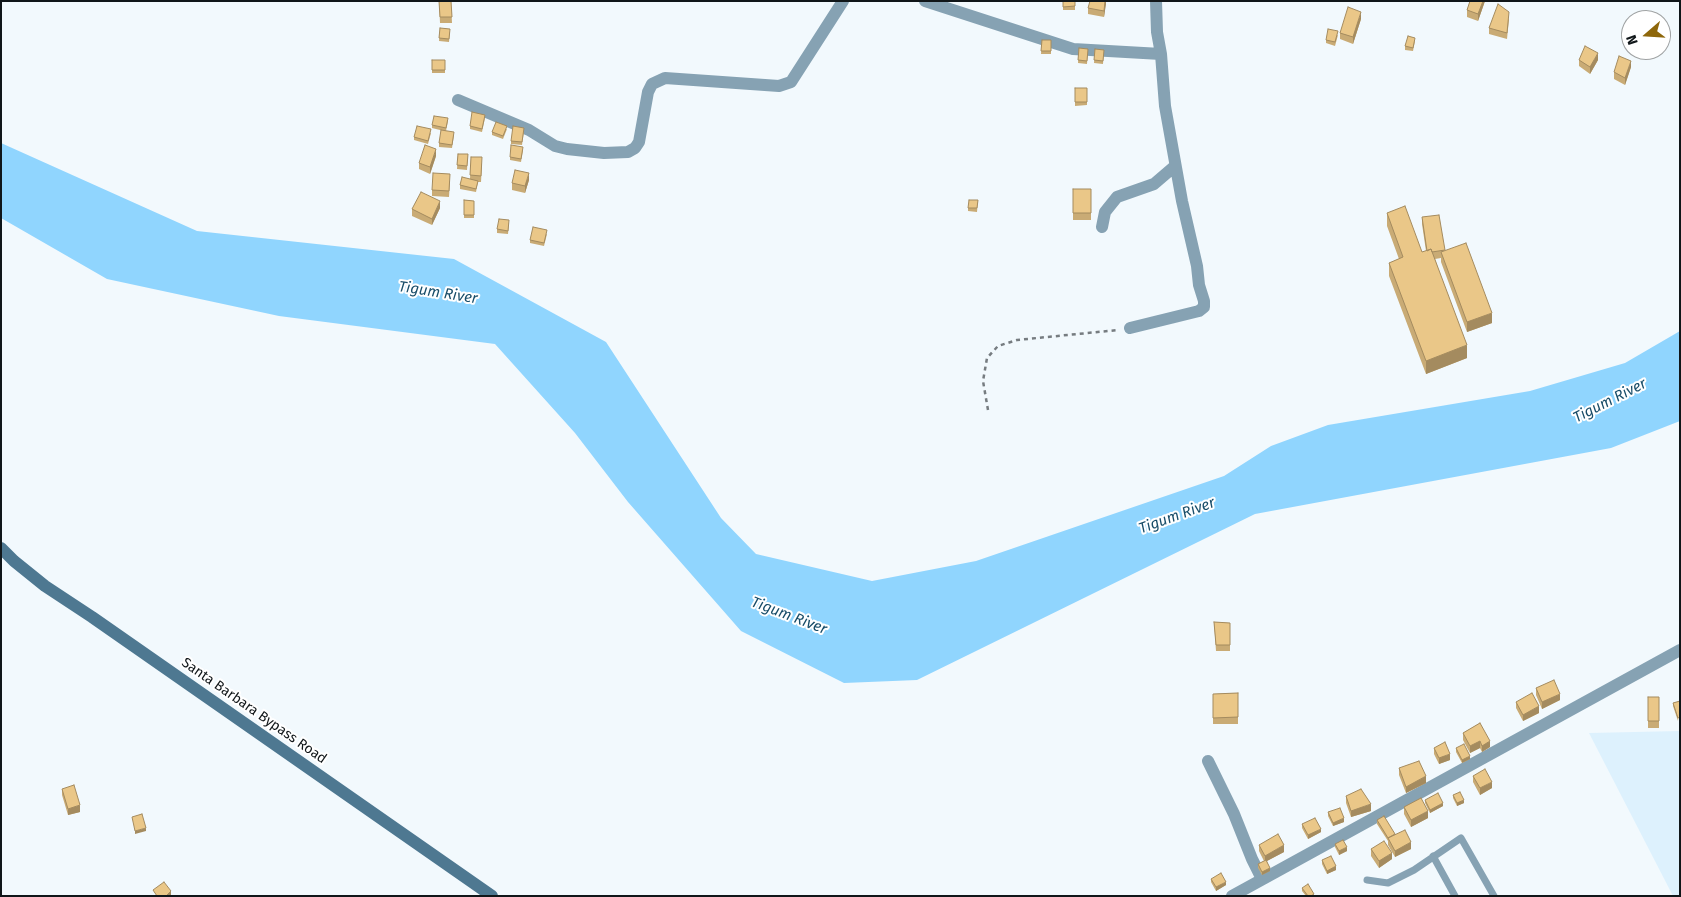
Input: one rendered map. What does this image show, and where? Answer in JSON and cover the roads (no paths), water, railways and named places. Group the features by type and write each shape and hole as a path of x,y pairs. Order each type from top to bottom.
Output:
{"main road":[{"name":"Santa Barbara Bypass Road","path":"1,548 14,562 45,586 492,896"}],"street":[{"path":"458,100 529,130 555,146 604,153 628,152 635,148 639,142 648,92 652,84 665,78 779,86 791,82 843,1"},
{"path":"926,1 1073,49 1161,54"},
{"path":"1130,328 1199,311 1204,307 1175,166 1165,106 1161,54 1156,32 1156,1"},
{"path":"1102,227 1105,212 1118,197 1154,184 1175,166"},
{"path":"1232,896 1680,650"},
{"path":"1208,761 1234,814 1252,860 1262,879"}],"lane":[{"path":"1367,880 1388,883 1414,870 1461,838 1494,896"},
{"path":"1433,856 1454,896"}],"water":[{"name":"Tigum River","path":"1,143 197,231 454,259 606,342 721,518 756,554 872,581 976,561 1224,476 1271,446 1328,425 1530,391 1625,363 1680,331 1680,421 1611,448 1255,514 917,680 844,683 741,631 628,502 575,433 495,344 279,316 107,279 1,218"}]}
